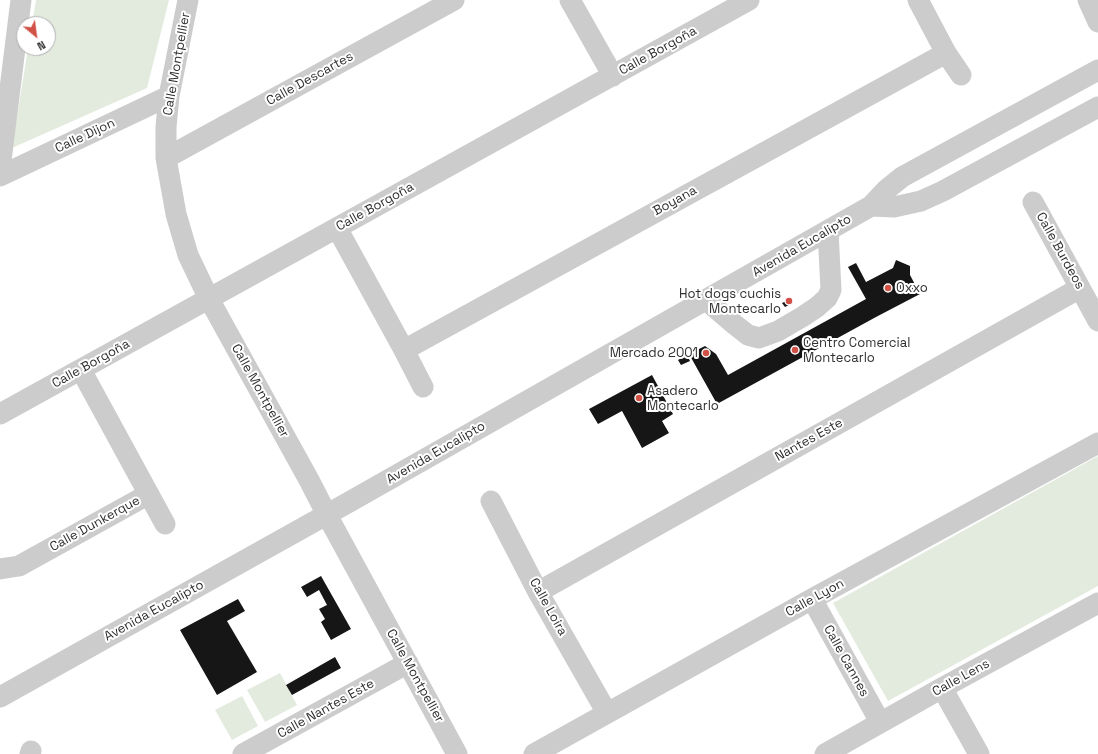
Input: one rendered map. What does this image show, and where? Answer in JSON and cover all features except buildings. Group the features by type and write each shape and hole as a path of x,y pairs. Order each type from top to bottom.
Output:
{"street":[{"path":"0,169 21,0"},
{"name":"Calle Montpellier","path":"188,0 169,96 166,127 166,158 176,214 188,255 209,299 457,754"},
{"name":"Calle Descartes","path":"166,158 454,0"},
{"path":"570,0 613,76"},
{"name":"Calle Borgoña","path":"0,414 749,0"},
{"path":"918,0 946,53 961,75"},
{"path":"1088,0 1098,22"},
{"name":"Boyana","path":"404,350 946,53"},
{"name":"Avenida Eucalipto","path":"0,697 327,515 828,231 871,206 886,190 902,177 1098,70"},
{"name":"Calle Dijon","path":"0,176 169,96"},
{"path":"871,206 894,207 921,201 944,191 1098,107"},
{"name":"Calle Burdeos","path":"1033,202 1098,322"},
{"path":"337,228 423,387"},
{"path":"706,300 748,335 759,338 778,331 817,308 827,298 831,290 828,231"},
{"name":"Nantes Este","path":"538,592 1080,288"},
{"name":"Calle Dunkerque","path":"0,569 19,566 148,494 81,370"},
{"name":"Calle Lyon","path":"534,754 812,599 1098,443"},
{"path":"148,494 165,524"},
{"name":"Calle Loira","path":"491,501 538,592 607,713"},
{"name":"Calle Cannes","path":"812,599 880,722"},
{"name":"Calle Lens","path":"825,754 880,722 1098,603"},
{"name":"Calle Nantes Este","path":"244,754 408,663"},
{"path":"942,688 979,754"}],"shaded area":[{"path":"36,0 169,0 147,88 12,148 27,56 56,56 56,16 33,16"},
{"path":"1098,456 1098,586 888,701 833,603"},
{"path":"280,673 297,705 265,722 247,690"},
{"path":"242,696 258,726 232,740 215,710"}],"place":[{"name":"Oxxo","path":"888,288"},
{"name":"Hot dogs cuchis Montecarlo","path":"789,301"},
{"name":"Centro Comercial Montecarlo","path":"795,350"},
{"name":"Mercado 2001","path":"706,353"},
{"name":"Asadero Montecarlo","path":"639,398"}]}
